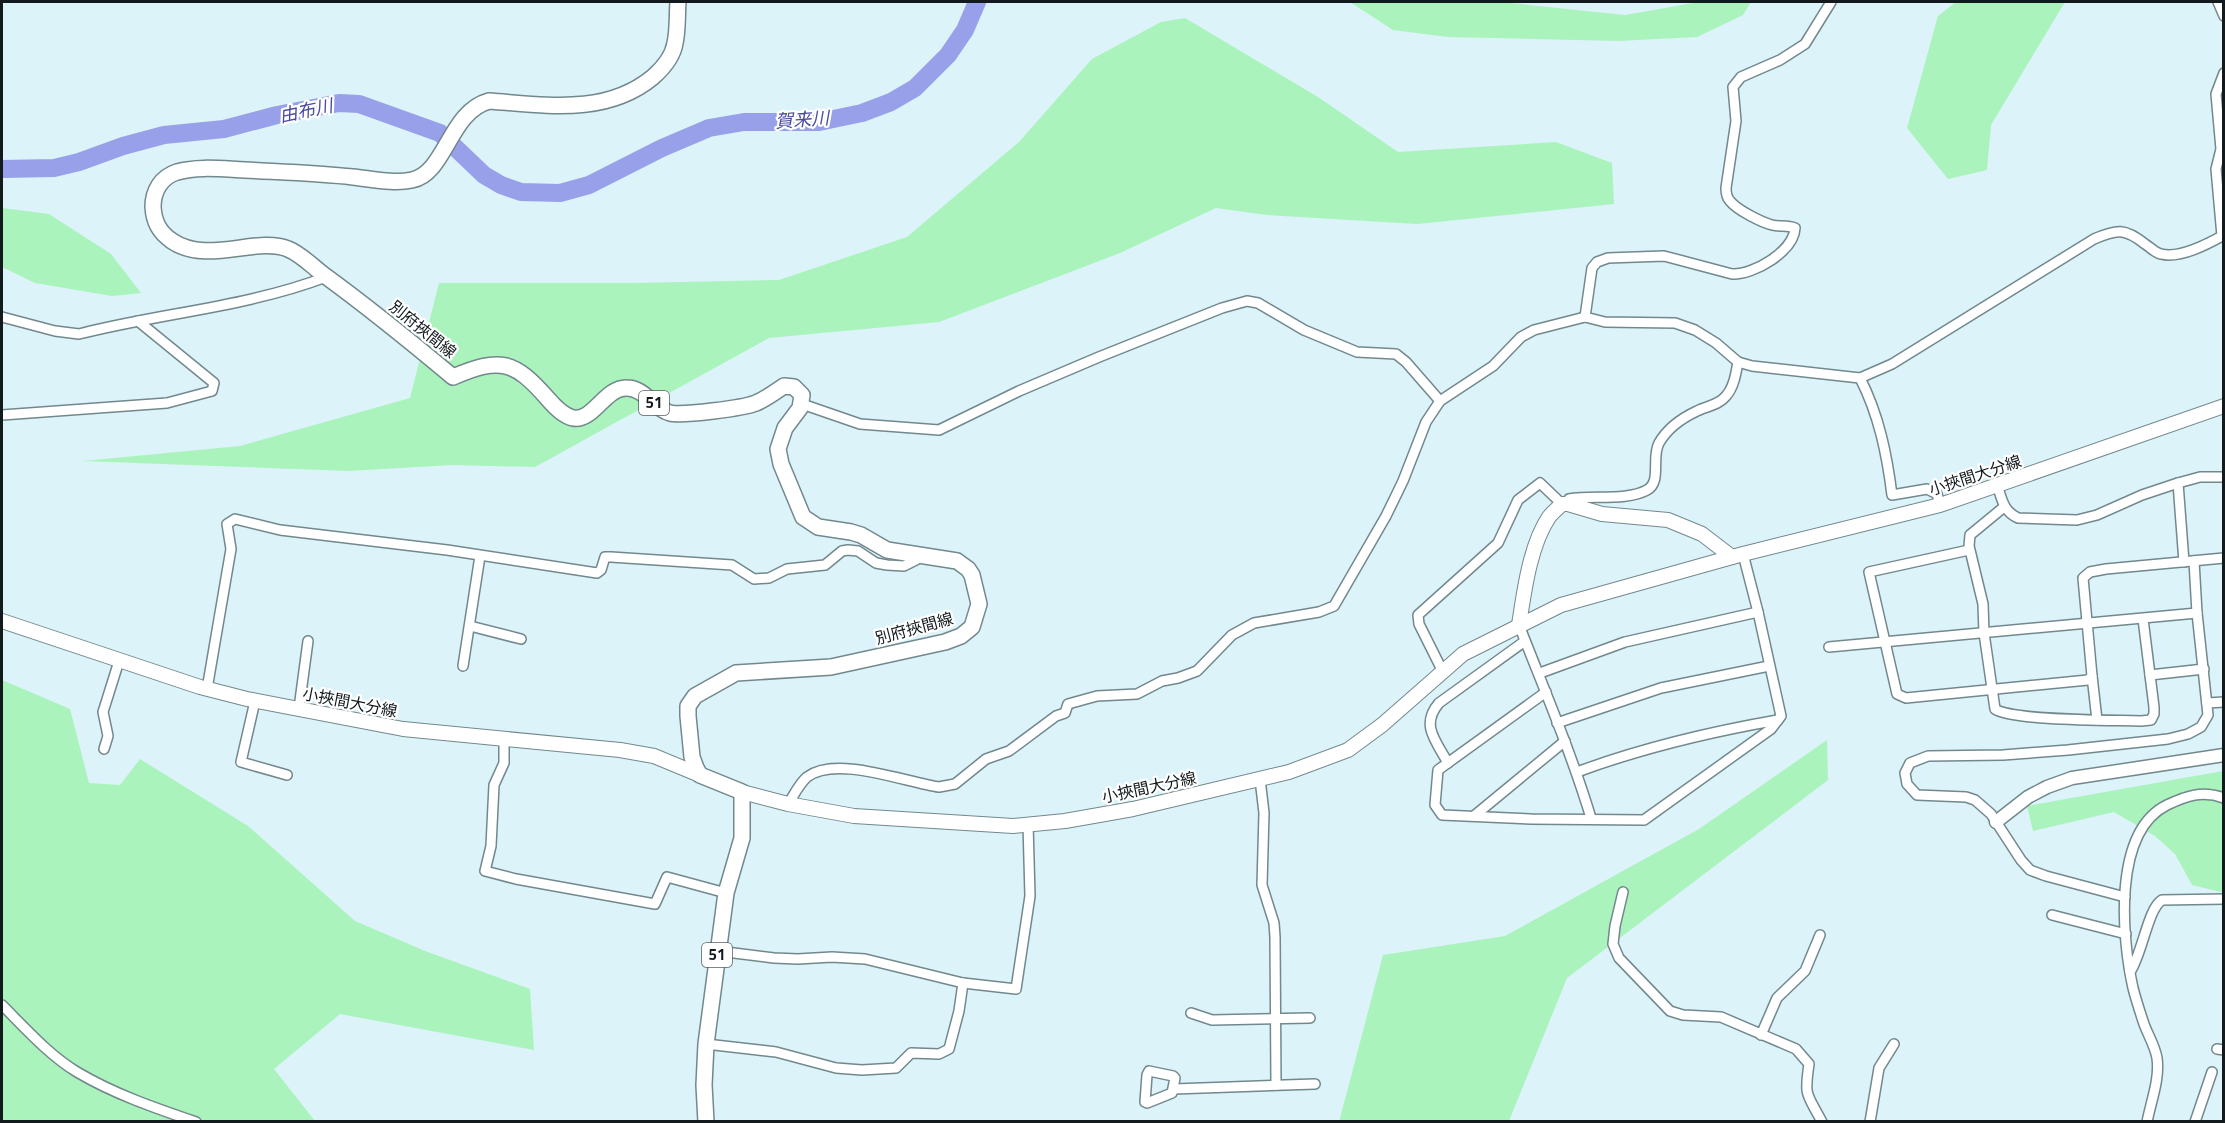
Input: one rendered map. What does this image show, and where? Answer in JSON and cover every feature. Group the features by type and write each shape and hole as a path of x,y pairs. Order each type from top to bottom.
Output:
{"main road":[{"name":"別府挾間線","path":"678,2 675,45 660,71 631,92 600,103 564,106 489,101 467,112 428,173 415,179 407,181 315,172 197,169 175,173 162,180 153,196 155,222 174,243 198,250 219,251 266,246 287,248 369,308 453,377 481,365 510,367 531,380 553,404 575,419 585,417 609,394 627,388 637,390 670,413 702,412 748,406 760,402 784,386 789,386 802,395 802,404 785,429 778,449 781,464 801,514 807,522 818,527 851,532 866,537 887,550 954,560 970,572 979,604 975,621 968,631 945,642 837,666 739,673 695,696 688,706 692,757 700,775"},
{"name":"小挾間大分線","path":"742,792 789,804 854,816 1013,826 1065,821 1133,809 1260,779 1311,765 1348,750 1382,725 1442,670 1463,654 1570,602 1737,555 1940,505 2223,406"},
{"path":"1519,625 1531,562 1539,538 1549,517 1565,504 1602,514 1668,520 1702,534 1737,555"},
{"name":"小挾間大分線","path":"2,621 207,689 255,701 403,729 608,748 654,756 700,775"},
{"path":"700,775 742,792"},
{"name":"51","path":"706,1122 704,1085 706,1044 726,893 741,844 742,792"}],"street":[{"path":"1585,317 1592,268 1598,262 1608,258 1664,256 1743,275 1758,269 1791,242 1795,236 1795,228 1780,227 1764,222 1730,201 1727,196 1726,188 1736,121 1733,87 1741,77 1780,60 1805,44 1831,2"},
{"path":"2218,2 2223,15"},
{"path":"789,804 801,783 809,776 823,770 842,768 939,787 955,784 986,759 1009,751 1056,716 1065,713 1068,704 1097,696 1137,694 1162,681 1197,671 1232,636 1254,623 1319,612 1334,606 1386,516 1403,481 1426,422 1440,401 1493,366 1521,338 1534,330 1585,317 1605,322 1675,323 1695,330 1716,343 1738,362 1752,366 1860,378 1892,364 2094,239 2111,231 2128,232 2159,254 2172,255 2213,241 2223,235 2216,169 2221,149 2216,94 2223,73"},
{"path":"2,317 55,331 80,334 242,301 326,277"},
{"path":"802,404 860,424 939,430 1089,361 1222,308 1247,301 1258,303 1304,330 1357,352 1396,354 1406,362 1440,401"},
{"path":"2,415 166,403 212,391 214,382 138,321"},
{"path":"1442,670 1426,641 1418,615 1498,543 1518,500 1540,483 1565,504 1569,499 1635,494 1649,489 1655,481 1656,448 1664,434 1697,411 1715,404 1726,396 1738,362"},
{"path":"1860,378 1869,395 1887,455 1892,495 1927,489 1936,494 1940,505"},
{"path":"1997,485 2004,507 2018,518 2077,520 2097,515 2142,495 2178,483 2200,477 2223,477"},
{"path":"2125,897 2030,870 1987,810 1971,798 1917,795 1907,784 1905,773 1906,768 1916,760 1928,756 2003,755 2110,746 2168,739 2188,734 2201,727 2208,716 2204,669 2178,483"},
{"path":"2004,507 1970,534 1969,550 1983,604 1984,633 1995,709 1999,712 2021,716 2151,720 2154,714 2143,619"},
{"path":"207,689 231,549 227,524 235,519 280,530 597,573 602,570 605,557 732,565 754,579 769,578 787,569 825,565 842,551 848,550 858,551 876,563 887,566 904,566 920,556"},
{"path":"1969,550 1869,572 1897,694 1906,698 2088,680 2092,676"},
{"path":"1546,692 1438,770 1436,805 1442,815 1644,820 1771,729 1781,716 1758,612 1737,555"},
{"path":"464,666 480,556"},
{"path":"2097,720 2083,578 2090,572 2127,566 2223,558"},
{"path":"1540,673 1625,642 1758,612"},
{"path":"1829,646 2197,613"},
{"path":"1519,625 1540,673 1577,772 1591,818"},
{"path":"470,626 521,639"},
{"path":"299,708 308,640"},
{"path":"1448,763 1430,730 1429,723 1433,711 1439,703 1525,641"},
{"path":"104,749 108,736 103,712 119,661"},
{"path":"1557,723 1660,688 1769,666"},
{"path":"2150,675 2204,669"},
{"path":"255,701 241,762 287,775"},
{"path":"2207,703 2223,702"},
{"path":"1577,772 1614,758 1707,732 1778,720"},
{"path":"504,737 504,763 494,785 491,846 485,871 516,879 655,904 667,877 726,893"},
{"path":"1474,816 1565,741"},
{"path":"1996,822 2028,797 2072,778 2223,755"},
{"path":"1260,779 1264,813 1262,885 1274,923 1276,1085"},
{"path":"2147,1122 2156,1083 2157,1059 2139,1009 2130,972 2125,897 2133,850 2145,823 2154,813 2188,795 2199,794 2223,798"},
{"path":"718,951 782,959 832,957 865,959 963,983 1016,989 1030,896 1028,824"},
{"path":"1623,892 1613,944 1619,958 1670,1011 1683,1015 1721,1017 1796,1049 1809,1064 1806,1089 1808,1098 1822,1122"},
{"path":"2130,972 2136,964 2158,902 2162,900 2223,899"},
{"path":"2052,915 2126,934"},
{"path":"1761,1035 1777,999 1805,971 1820,935"},
{"path":"706,1044 776,1052 836,1068 862,1070 896,1068 911,1053 939,1054 949,1049 959,1011 963,983"},
{"path":"2,1005 75,1071 106,1087 196,1122"},
{"path":"1191,1013 1212,1020 1310,1018"},
{"path":"1870,1122 1879,1068 1894,1044"},
{"path":"2195,1122 2212,1072"},
{"path":"1174,1089 1315,1084"}],"green space":[{"path":"1350,2 1501,2 1625,15 1699,2 1751,2 1743,15 1697,37 1618,41 1448,37 1393,30"},
{"path":"1956,2 2065,2 1991,125 1987,170 1948,179 1907,128 1938,16"},
{"path":"1185,18 1318,97 1398,152 1556,142 1612,163 1614,204 1417,224 1267,215 1216,208 1120,253 939,322 769,338 535,467 453,465 349,471 83,461 240,446 410,398 439,283 779,280 907,237 1019,142 1092,59 1161,22"},
{"path":"2,208 49,214 111,254 141,293 112,296 35,283 2,267"},
{"path":"2,680 70,709 89,783 120,785 140,759 248,826 355,921 425,951 530,989 534,1050 340,1014 274,1069 315,1121 2,1121"},
{"path":"1827,740 1828,780 1567,978 1509,1121 1339,1122 1383,955 1505,936 1699,829"},
{"path":"2223,771 2224,886 2221,892 2192,885 2175,854 2155,836 2114,812 2033,831 2027,806"}],"waterway":[{"name":"由布川","path":"2,169 54,168 164,135 224,129 277,115 339,103 359,104 440,133 484,175 501,185 521,192 560,193 589,185 662,148 709,128 744,122 819,122 862,113 891,102 915,88 948,55 965,30 977,2"}],"water label":[{"name":"賀来川","path":"802,120"}]}
